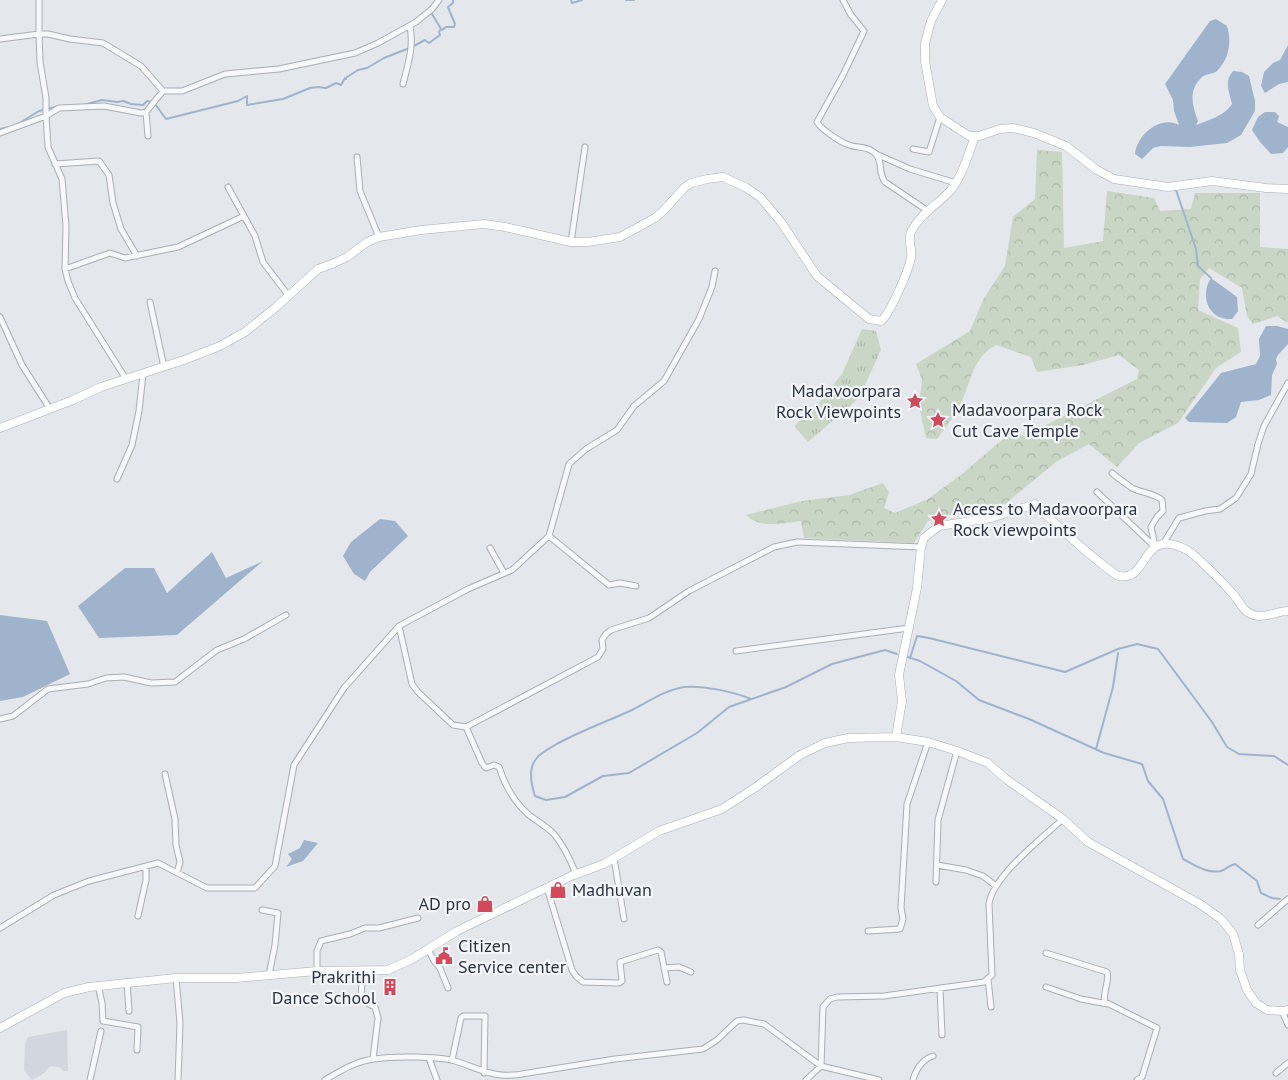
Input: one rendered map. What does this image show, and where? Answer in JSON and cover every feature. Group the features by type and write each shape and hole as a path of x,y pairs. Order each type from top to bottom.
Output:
{"main road":[{"path":"942,0 930,21 925,42 926,61 934,106 940,117 969,136 975,137 1000,129 1013,128 1034,133 1066,146 1097,170 1114,179 1168,187 1212,181 1288,189"},
{"path":"0,428 101,387 207,351 245,332 318,269 332,264 367,242 379,237 421,230 484,224 505,226 571,242 588,242 625,235 655,218 691,183 723,177 746,187 760,196 781,222 818,276 869,319 881,321 891,306 911,259 910,234 917,222 956,183 975,137"},
{"path":"896,737 902,701 899,675 917,588 921,547 924,538 939,526 991,518 1035,504 1078,546 1117,576 1136,573 1159,545 1176,546 1188,550 1233,594 1248,613 1261,616 1288,611"},
{"path":"0,1028 64,993 98,985 176,978 236,978 316,971 388,970 412,959 457,931 576,874 614,858 659,831 722,809 794,759 825,744 848,738 896,737 928,742 988,763 1006,779 1063,819 1088,842 1200,904 1221,919 1232,934 1239,954 1240,970 1247,990 1256,1003 1267,1010 1285,1010"}],"street":[{"path":"39,0 40,62 46,98 48,147 62,179 64,196 66,226 65,269 75,298 126,379"},
{"path":"0,39 48,34 103,43 141,66 164,91 182,91 225,74 279,69 356,53 410,26 432,9 438,0"},
{"path":"843,0 851,15 864,31 843,75 817,122 820,128 848,145 870,150 910,169 956,183"},
{"path":"403,84 412,52 413,39 410,26"},
{"path":"148,136 146,112 164,91"},
{"path":"0,133 46,116 59,108 104,106 132,112 146,112"},
{"path":"913,149 929,152 940,117"},
{"path":"571,242 586,147"},
{"path":"876,154 881,163 881,176 885,182 928,211"},
{"path":"358,157 360,191 379,237"},
{"path":"55,164 98,161 109,175 113,202 122,229 137,256"},
{"path":"228,187 256,236 263,262 288,295"},
{"path":"65,269 110,253 125,258 178,247 244,216"},
{"path":"0,928 54,895 89,882 158,863 207,888 255,888 275,866 294,765 344,688 399,626 468,589 512,570 549,536 569,464 586,450 617,430 634,406 664,381 699,319 712,287 715,271"},
{"path":"150,302 164,367"},
{"path":"0,317 22,365 50,409"},
{"path":"117,479 132,444 139,411 143,374"},
{"path":"1159,545 1179,518 1220,509 1236,498 1251,474 1264,426 1288,383"},
{"path":"1112,473 1132,488 1155,495 1162,500 1163,511 1151,528 1159,545"},
{"path":"1097,492 1159,545"},
{"path":"549,536 609,585 620,583 636,586"},
{"path":"399,626 412,684 453,726 466,726 598,657 603,648 602,640 612,630 649,618 689,591 774,547 797,542 921,547"},
{"path":"490,548 504,573"},
{"path":"0,718 13,716 48,689 88,684 106,678 124,676 151,683 174,682 217,650 244,639 286,615"},
{"path":"736,651 909,628"},
{"path":"466,726 482,763 486,768 494,765 499,766 517,803 553,833 567,852 576,874"},
{"path":"868,931 900,929 903,919 901,908 907,804 928,742"},
{"path":"936,882 938,820 958,751"},
{"path":"165,774 180,862 177,873"},
{"path":"806,1080 821,1066 823,1007 830,999 837,997 884,996 984,982 992,975 990,898 996,886 1025,853 1063,819"},
{"path":"614,858 624,919"},
{"path":"937,865 966,870 983,876 996,886"},
{"path":"138,916 146,880 146,866"},
{"path":"547,888 572,970 583,982 620,984 622,982 620,962 656,950 660,951 667,982"},
{"path":"1258,925 1288,899"},
{"path":"262,910 278,913 275,945 269,975"},
{"path":"316,971 317,951 321,941 350,934 365,928 379,928 418,918"},
{"path":"428,949 434,962 440,968 448,988"},
{"path":"1046,953 1107,972 1108,981 1104,997 1105,1002 1108,1004"},
{"path":"664,968 679,967 691,972"},
{"path":"363,970 361,996 364,1001 375,1007 378,1018 373,1059"},
{"path":"176,978 180,1023 178,1080"},
{"path":"988,979 991,1007"},
{"path":"127,982 129,1011"},
{"path":"98,985 103,1021 138,1027 138,1050"},
{"path":"1046,987 1081,999 1108,1004 1157,1028 1142,1077 1137,1080"},
{"path":"940,988 942,1035"},
{"path":"1285,1010 1288,1025"},
{"path":"452,1060 461,1018 468,1015 486,1016 484,1073"},
{"path":"325,1080 344,1068 373,1059 429,1058 452,1060 500,1078 515,1078 535,1072 615,1059 703,1049 718,1040 737,1022 743,1020 764,1024 821,1066 879,1080"},
{"path":"90,1080 101,1031"},
{"path":"913,1080 916,1069 927,1058 933,1056"},
{"path":"429,1058 436,1080"},
{"path":"1276,1073 1288,1063"},
{"path":"533,1080 535,1072"}],"shaded area":[{"path":"67,1030 68,1071 50,1066 44,1073 32,1080 24,1070 25,1044 28,1037"}],"green space":[{"path":"1037,150 1062,152 1064,248 1103,241 1107,191 1154,198 1160,211 1191,209 1195,193 1260,193 1260,247 1288,249 1288,323 1277,316 1253,324 1247,316 1242,288 1209,268 1200,279 1198,310 1238,328 1241,352 1216,368 1178,423 1139,443 1117,467 1089,444 1056,462 1005,504 928,521 914,543 804,538 801,521 765,524 746,515 802,501 849,495 883,483 889,492 884,508 895,513 928,499 962,474 1003,439 1021,435 1034,439 1042,427 1137,379 1139,370 1119,355 1083,365 1037,372 1031,357 996,345 981,357 959,407 937,439 926,438 919,406 922,379 916,364 970,331 983,300 1005,266 1013,217 1035,199"},
{"path":"862,329 876,331 881,350 859,398 808,442 794,426 817,405 842,374"}],"water":[{"path":"1216,19 1227,26 1229,44 1227,56 1217,71 1202,77 1195,87 1192,98 1198,121 1196,125 1221,115 1232,104 1228,83 1233,71 1242,72 1249,76 1255,101 1255,111 1241,135 1227,143 1190,147 1161,146 1153,148 1142,159 1135,154 1140,140 1145,133 1165,122 1179,125 1174,111 1173,100 1165,84 1210,21"},
{"path":"1288,45 1288,82 1279,84 1265,93 1261,86 1264,72 1273,63 1280,60"},
{"path":"1265,112 1275,112 1279,116 1277,122 1288,127 1288,147 1283,153 1271,154 1252,130 1258,117"},
{"path":"1211,278 1237,297 1238,311 1232,319 1224,319 1217,316 1208,306 1206,292"},
{"path":"1266,326 1288,329 1288,344 1276,359 1277,364 1272,375 1271,395 1259,400 1241,402 1236,417 1227,423 1189,422 1185,418 1221,373 1256,364 1260,356 1259,339"},
{"path":"380,519 395,521 408,536 370,572 365,581 354,574 343,556 351,542"},
{"path":"212,552 226,578 263,561 177,635 99,638 78,606 125,568 154,568 167,593"},
{"path":"0,615 47,621 70,674 23,697 0,701"},
{"path":"304,840 318,843 303,861 286,867 292,859 288,854 300,848"}],"waterway":[{"path":"442,30 446,27 454,27 455,24 448,7 453,3 453,0"},
{"path":"571,0 572,3 582,0"},
{"path":"626,0 634,0"},
{"path":"347,77 358,70 367,68 384,58 425,40 429,43 440,35 441,29 432,14"},
{"path":"155,104 166,119 238,101 247,96 247,105 283,99 310,88 326,88 336,83 341,85 346,79"},
{"path":"83,105 102,100 123,101 143,105 147,101 153,102"},
{"path":"18,124 39,111 59,106"},
{"path":"0,129 9,127"},
{"path":"1176,190 1196,249 1198,266 1211,278"},
{"path":"910,658 917,636 1065,672 1118,649 1137,644 1158,649 1212,722 1227,747 1239,754 1274,756 1288,765"},
{"path":"751,699 700,687 684,687 663,693 632,710 564,740 540,755 533,763 531,772 531,782 535,796 546,800 565,797 603,776 629,773 697,733 729,707 786,687 832,664 885,650 897,654"},
{"path":"1096,749 1113,687 1118,653"},
{"path":"908,657 920,661 956,681 979,700 1029,719 1104,753 1142,764 1148,781 1163,799 1183,859 1201,868 1216,872 1235,864 1257,881 1261,893 1280,899"}],"place":[{"name":"Madavoorpara Rock Viewpoints","path":"915,401"},
{"name":"Madavoorpara Rock Cut Cave Temple","path":"938,420"},
{"name":"Access to Madavoorpara Rock viewpoints","path":"939,519"},
{"name":"Madhuvan","path":"558,890"},
{"name":"AD pro","path":"485,904"},
{"name":"Citizen Service center","path":"444,956"},
{"name":"Prakrithi Dance School","path":"390,987"}]}
